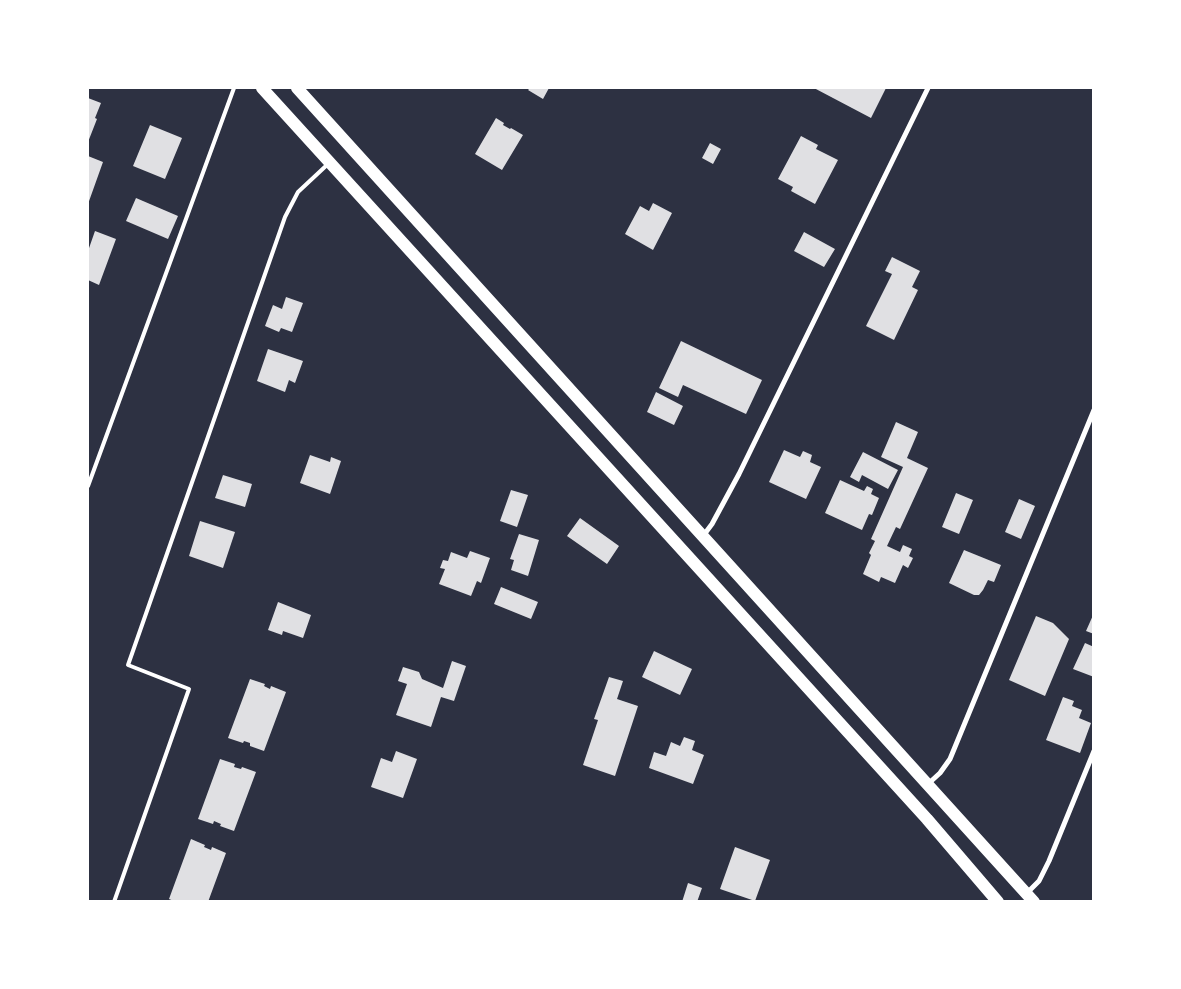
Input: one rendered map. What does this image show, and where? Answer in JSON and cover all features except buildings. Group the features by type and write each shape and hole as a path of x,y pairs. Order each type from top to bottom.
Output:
{"main road":[{"path":"262,88 923,815 998,902"},
{"path":"297,88 1031,897"}],"street":[{"path":"702,536 712,524 739,474 928,88"},
{"path":"928,784 940,773 950,759 1094,410"},
{"path":"1031,897 1049,860 1094,751"}],"lane":[{"path":"88,486 234,88"},
{"path":"114,902 190,689 128,665 285,217 298,192 330,163"}]}
